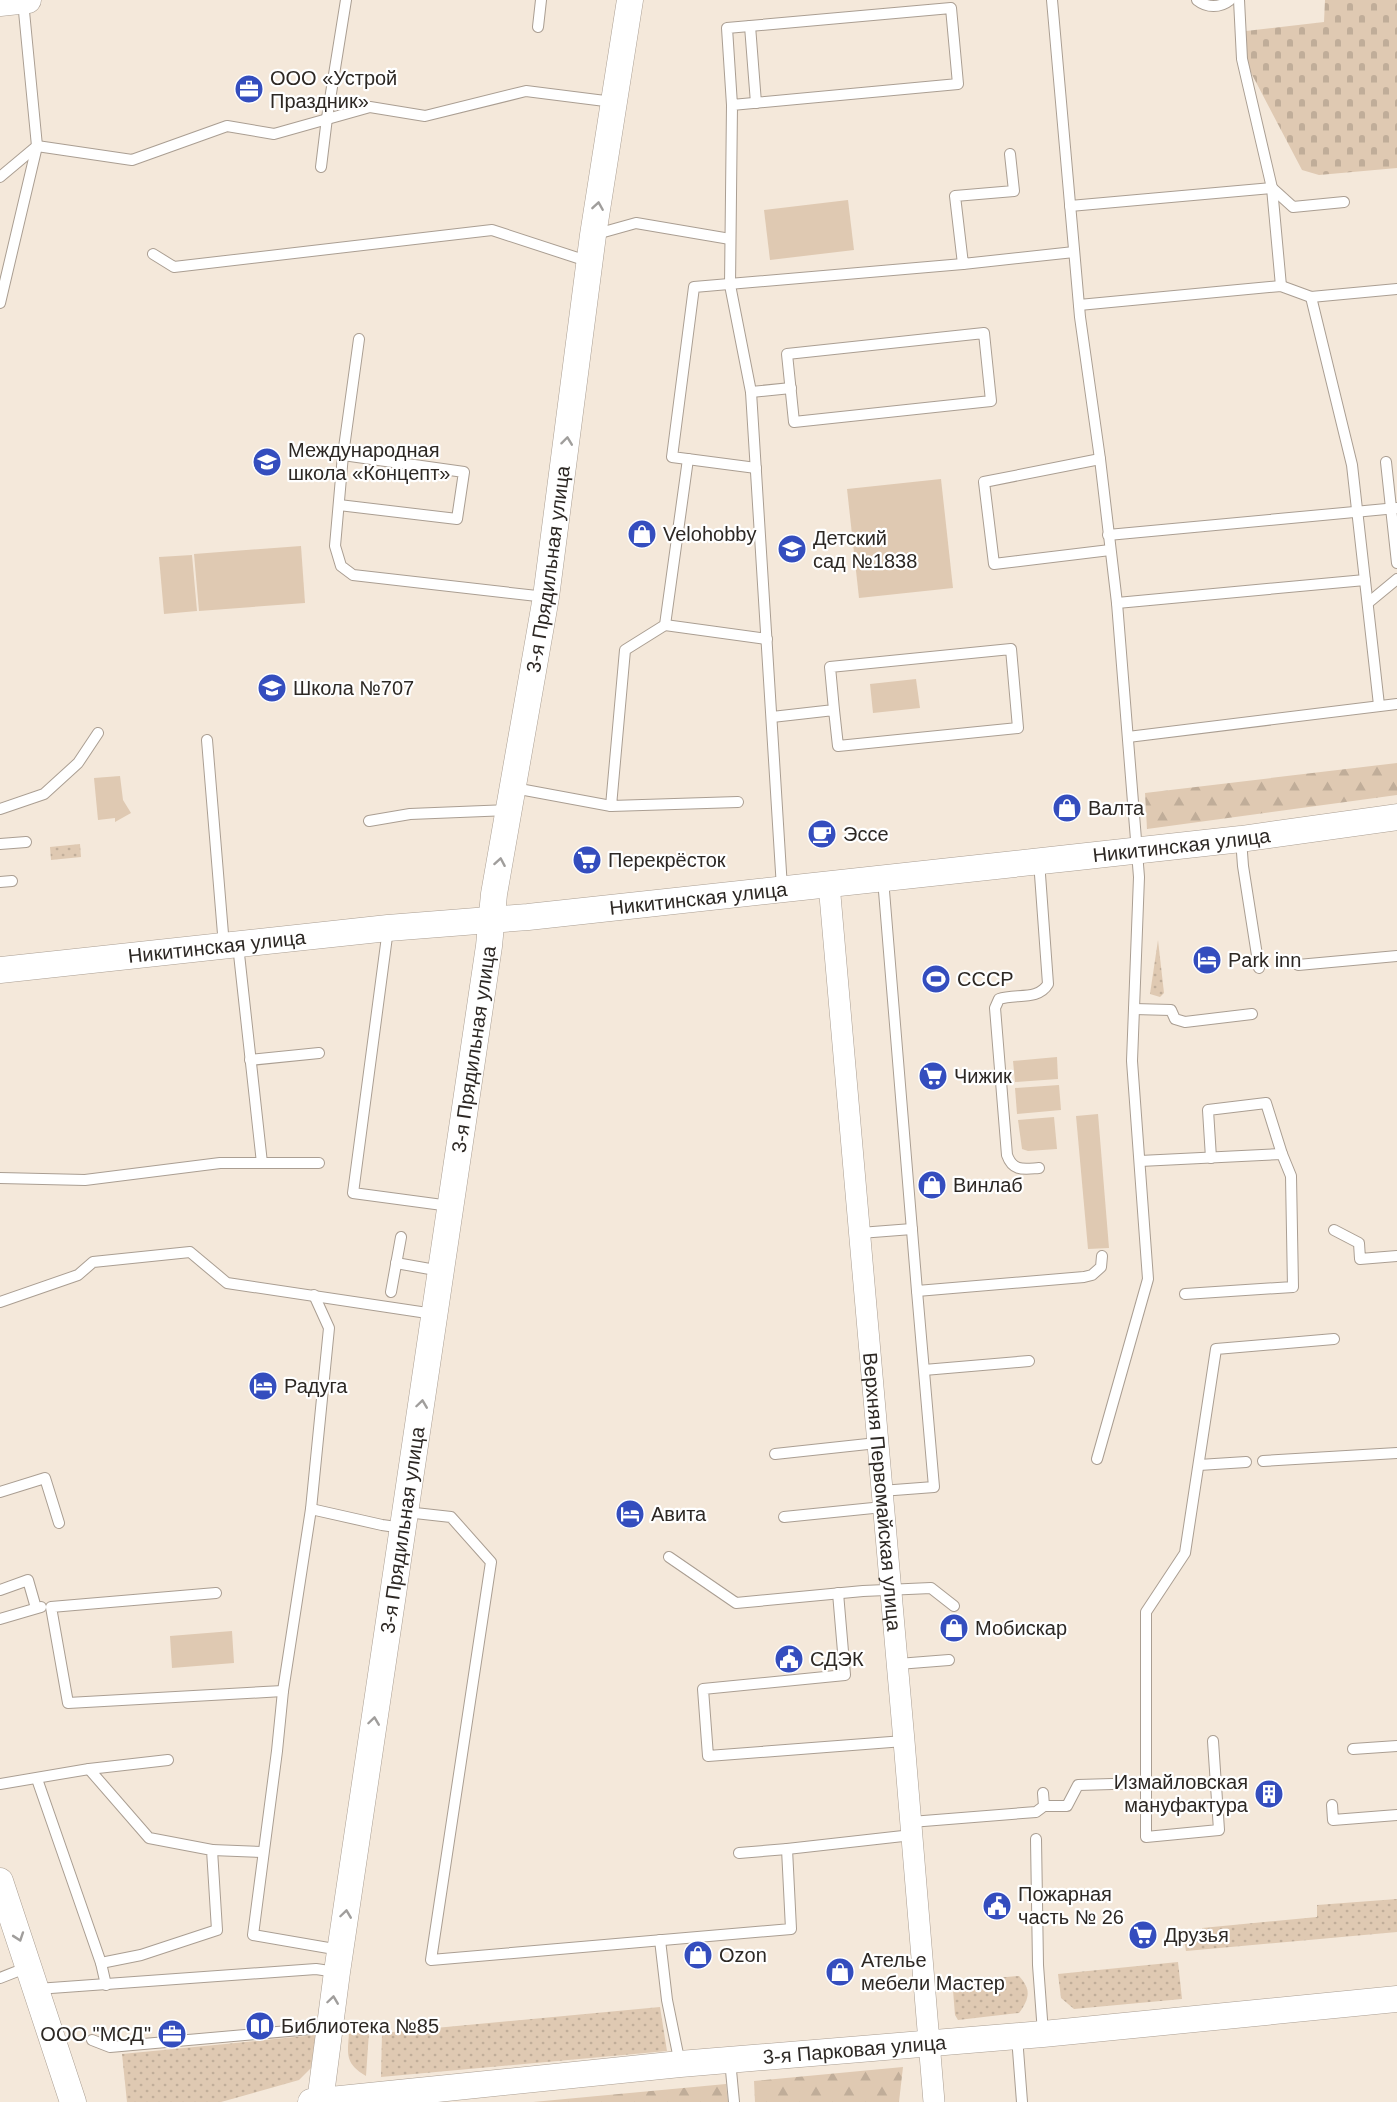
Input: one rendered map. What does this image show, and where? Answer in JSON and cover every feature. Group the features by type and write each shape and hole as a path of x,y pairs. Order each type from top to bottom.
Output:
{"street":[{"name":"3-я Прядильная улица","path":"317,2101 493,920 494,894 546,597 593,236 630,0"},
{"name":"Никитинская улица","path":"0,970 388,928 493,920 1241,839 1397,817"},
{"name":"Верхняя Первомайская улица","path":"829,884 934,2102"},
{"path":"0,1881 73,2102"},
{"name":"3-я Парковая улица","path":"317,2101 458,2094 680,2064 1043,2034 1397,1999"}],"lane":[{"path":"321,167 346,0"},
{"path":"538,27 541,0"},
{"path":"1052,0 1079,305 1117,603 1139,878 1132,1060 1148,1279 1097,1459"},
{"path":"1197,0 1202,4 1228,9 1239,14"},
{"path":"1213,7 1230,0"},
{"path":"1239,0 1242,59 1272,189 1281,286"},
{"path":"0,303 37,146 14,1"},
{"path":"732,105 958,84 951,8 727,28 732,105 730,285 751,392 782,888"},
{"path":"750,26 756,103"},
{"path":"0,177 37,146 132,160 227,126 274,134 370,107 425,116 526,91 614,102"},
{"path":"963,264 955,196 1014,191 1010,154"},
{"path":"1070,206 1272,189 1293,207 1344,202"},
{"path":"593,236 636,224 730,239"},
{"path":"153,254 174,267 492,230 590,262"},
{"path":"756,468 672,457 694,287 1074,252"},
{"path":"1079,305 1281,286 1311,297 1397,289"},
{"path":"1311,297 1352,465 1379,705"},
{"path":"984,333 991,401 794,422 791,388 787,354 984,333"},
{"path":"359,339 343,455 335,546 341,566 352,575 546,597"},
{"path":"751,392 791,388"},
{"path":"339,505 458,519 464,472 343,455"},
{"path":"665,625 688,459"},
{"path":"1100,459 984,482 994,564 1110,550"},
{"path":"1386,462 1394,509 1397,563"},
{"path":"1108,534 1394,509"},
{"path":"1368,603 1397,579"},
{"path":"1117,603 1365,580"},
{"path":"611,806 625,650 665,625 766,639"},
{"path":"1011,649 1018,728 838,746 834,710 830,667 1011,649"},
{"path":"1128,737 1397,704"},
{"path":"772,717 834,710"},
{"path":"0,809 44,794 78,763 98,733"},
{"path":"207,740 231,946 250,1060 262,1163"},
{"path":"369,821 512,799 611,806 738,802"},
{"path":"1241,839 1259,968"},
{"path":"0,844 26,842"},
{"path":"1039,861 1048,984 1044,990 1033,995 999,999 995,1008 1007,1155 1018,1170 1039,1168"},
{"path":"784,1517 934,1487 883,878"},
{"path":"0,882 12,880"},
{"path":"388,928 353,1193 451,1206"},
{"path":"1298,965 1397,956"},
{"path":"1134,1009 1171,1010 1175,1019 1185,1022 1252,1014"},
{"path":"250,1060 319,1053"},
{"path":"1185,1294 1293,1287 1291,1176 1266,1103 1208,1110 1211,1158"},
{"path":"1140,1161 1282,1154"},
{"path":"0,1178 85,1180 220,1163 319,1163"},
{"path":"860,1233 912,1229"},
{"path":"1334,1230 1359,1243 1360,1259 1397,1256"},
{"path":"391,1292 401,1237"},
{"path":"0,1302 78,1275 93,1262 190,1252 227,1282 435,1314"},
{"path":"918,1291 1092,1275 1101,1267 1102,1256"},
{"path":"396,1263 441,1271"},
{"path":"314,1296 329,1328 311,1509 283,1691 253,1935 339,1961"},
{"path":"1213,1740 1219,1830 1146,1837 1146,1612 1185,1553 1216,1349 1334,1339"},
{"path":"924,1370 1029,1361"},
{"path":"776,1454 878,1443"},
{"path":"1263,1461 1397,1453"},
{"path":"1199,1465 1246,1462"},
{"path":"0,1492 45,1478 59,1523"},
{"path":"311,1509 382,1525 405,1520 451,1517 491,1562 431,1960 791,1929 787,1849"},
{"path":"669,1557 736,1603 890,1589 931,1588 954,1606"},
{"path":"0,1590 28,1580 36,1608"},
{"path":"0,1620 36,1608 216,1593"},
{"path":"838,1593 845,1675 703,1689 708,1756 904,1741"},
{"path":"51,1607 68,1702 283,1691"},
{"path":"898,1664 948,1660"},
{"path":"1353,1749 1397,1746"},
{"path":"0,1784 89,1769 168,1760"},
{"path":"89,1769 149,1838 212,1850 263,1852"},
{"path":"37,1779 101,1963 106,1985"},
{"path":"739,1853 787,1849 911,1828 1036,1812 1044,1806 1067,1806 1078,1785 1146,1783"},
{"path":"1043,1794 1044,1806"},
{"path":"1332,1805 1333,1820 1397,1815"},
{"path":"1036,1839 1038,1965 1043,2034"},
{"path":"101,1963 141,1955 217,1930 212,1850"},
{"path":"660,1940 667,2000 680,2064"},
{"path":"0,1978 33,1978 106,1985 316,1969 339,1961"},
{"path":"92,2040 110,2047 311,2029"},
{"path":"1017,2036 1023,2102"},
{"path":"730,2060 734,2102"}],"green space":[{"path":"1325,0 1397,0 1397,168 1319,175 1302,170 1247,65 1246,31 1324,22"},
{"path":"848,200 854,250 770,260 764,210"},
{"path":"941,479 953,588 859,598 847,489"},
{"path":"301,546 305,603 199,611 194,554"},
{"path":"192,555 197,611 164,614 159,557"},
{"path":"916,679 920,708 873,713 870,684"},
{"path":"1397,763 1397,795 1147,829 1145,793"},
{"path":"120,776 123,800 131,813 115,822 115,818 98,820 94,778"},
{"path":"80,844 81,857 51,860 50,847"},
{"path":"1158,940 1164,993 1160,997 1150,994"},
{"path":"1057,1057 1058,1079 1015,1082 1013,1061"},
{"path":"1059,1085 1061,1110 1017,1114 1015,1088"},
{"path":"1098,1114 1109,1248 1088,1249 1076,1116"},
{"path":"1054,1117 1057,1149 1028,1151 1022,1149 1018,1120"},
{"path":"232,1631 234,1663 172,1668 170,1636"},
{"path":"1397,1899 1397,1932 1186,1951 1184,1940 1203,1937 1202,1928 1317,1917 1317,1905"},
{"path":"1178,1962 1182,1999 1074,2009 1061,1998 1058,1974"},
{"path":"1019,1976 1028,1994 1019,2013 958,2020 955,2015 953,1990 959,1981"},
{"path":"660,2007 667,2051 381,2077 382,2033"},
{"path":"369,2032 366,2076 351,2063 348,2042 349,2034"},
{"path":"316,2035 311,2068 299,2080 221,2102 127,2102 122,2054"},
{"path":"903,2067 899,2102 755,2102 754,2081"},
{"path":"726,2084 728,2102 533,2102"}],"place":[{"name":"ООО «Устрой Праздник»","path":"249,89"},
{"name":"Международная школа «Концепт»","path":"267,462"},
{"name":"Velohobby","path":"642,534"},
{"name":"Детский сад №1838","path":"792,549"},
{"name":"Школа №707","path":"272,688"},
{"name":"Валта","path":"1067,808"},
{"name":"Эссе","path":"822,834"},
{"name":"Перекрёсток","path":"587,860"},
{"name":"Park inn","path":"1207,960"},
{"name":"СССР","path":"936,979"},
{"name":"Чижик","path":"933,1076"},
{"name":"Винлаб","path":"932,1185"},
{"name":"Радуга","path":"263,1386"},
{"name":"Авита","path":"630,1514"},
{"name":"Мобискар","path":"954,1628"},
{"name":"СДЭК","path":"789,1659"},
{"name":"Измайловская мануфактура","path":"1269,1794"},
{"name":"Пожарная часть № 26","path":"997,1906"},
{"name":"Друзья","path":"1143,1935"},
{"name":"Ozon","path":"698,1955"},
{"name":"Ателье мебели Мастер","path":"840,1972"},
{"name":"Библиотека №85","path":"260,2026"},
{"name":"ООО \"МСД\"","path":"172,2034"}]}
